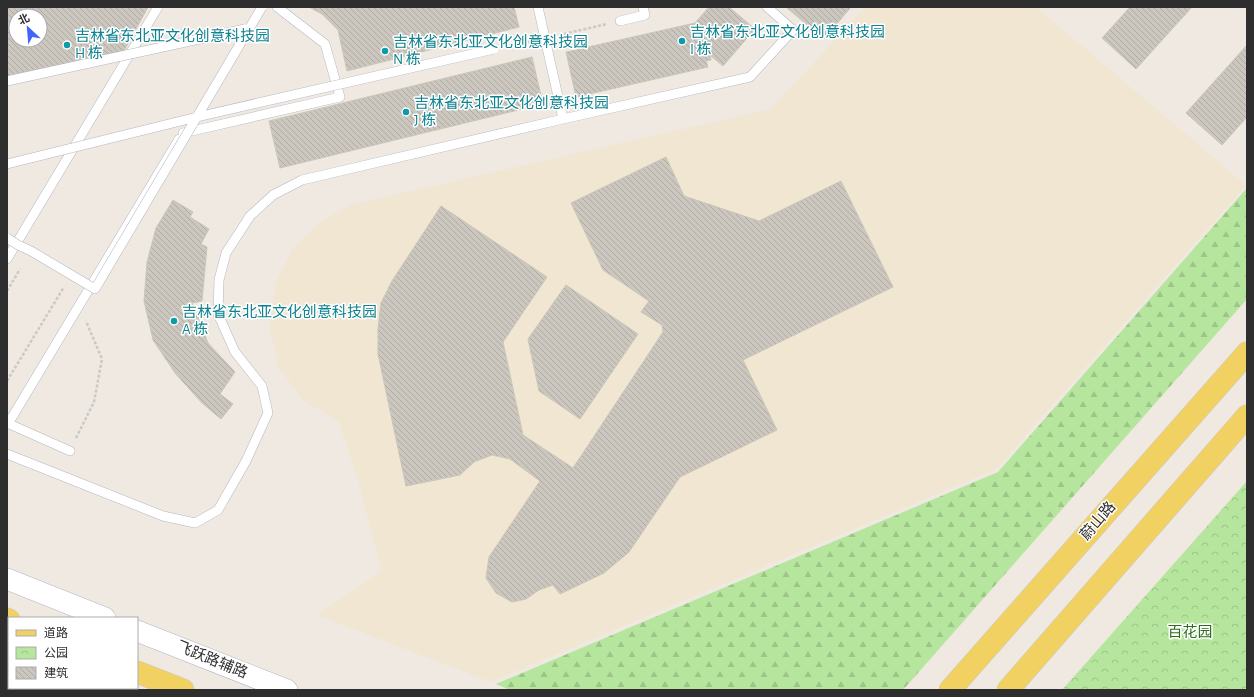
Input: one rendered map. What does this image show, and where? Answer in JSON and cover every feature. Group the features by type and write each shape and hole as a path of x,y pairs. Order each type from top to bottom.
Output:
{"main road":[{"name":"蔚山路","path":"950,690 1247,353"},
{"path":"1008,690 1247,416"},
{"path":"138,672 183,690"}],"street":[{"path":"7,579 102,617"},
{"path":"7,592 29,588"},
{"name":"飞跃路辅路","path":"138,631 287,690"}],"lane":[{"path":"18,245 159,7"},
{"path":"7,259 159,7"},
{"path":"70,451 7,424 258,7"},
{"path":"7,238 72,275 95,290 262,7"},
{"path":"182,134 340,97 325,44 277,7"},
{"path":"538,7 563,119"},
{"path":"620,21 645,15 643,7"},
{"path":"7,454 163,516 195,523 218,510 246,461 268,413 262,386 235,352 218,314 218,280 226,253 250,216 273,195 302,180 563,119 750,78 793,30 767,7"},
{"path":"7,81 245,29"},
{"path":"7,164 197,117 494,49"}],"path":[{"path":"7,291 31,251"},
{"path":"7,381 72,275"},
{"path":"70,451 94,402 102,359 86,320"}],"shaded area":[{"path":"865,7 1036,7 1246,185 996,469 491,682 317,615 382,571 358,480 339,422 303,400 279,368 270,329 275,285 293,248 321,222 350,205 771,109"}],"green space":[{"path":"1247,188 1247,299 903,690 510,690 496,684 998,472"},
{"name":"百花园","path":"1247,481 1247,690 1062,690"}],"building":[{"name":"吉林省东北亚文化创意科技园 H 栋","path":"7,7 148,7 124,51 7,78"},
{"path":"309,7 325,7 322,14"},
{"name":"吉林省东北亚文化创意科技园 N 栋","path":"325,7 514,7 519,27 347,71 338,30 322,14"},
{"name":"吉林省东北亚文化创意科技园 I 栋","path":"709,7 729,7 755,29 723,66 710,55 711,60 706,61 708,67 576,97 566,52 695,23"},
{"path":"786,7 851,7 824,39"},
{"path":"1130,7 1192,7 1136,69 1102,38"},
{"path":"1247,45 1247,117 1222,145 1186,113"},
{"name":"吉林省东北亚文化创意科技园 J 栋","path":"532,57 543,104 280,168 269,121"},
{"path":"666,157 684,196 759,221 841,181 893,287 743,360 777,430 680,477 629,552 604,573 560,594 553,585 539,590 526,599 512,602 496,593 486,578 489,557 540,481 510,459 492,455 474,462 460,475 406,486 378,354 378,329 381,303 392,281 441,206 547,277 503,342 523,435 573,468 663,332 662,325 641,312 649,301 603,270 571,203"},
{"name":"吉林省东北亚文化创意科技园 A 栋","path":"173,200 193,212 190,217 209,229 201,244 207,247 202,301 192,303 208,343 235,372 220,394 233,404 221,419 202,403 175,373 153,340 144,301 147,262 156,228"},
{"path":"566,285 638,334 580,419 539,391 528,339"}],"place":[{"name":"吉林省东北亚文化创意科技园 I 栋","path":"682,41"},
{"name":"吉林省东北亚文化创意科技园 H 栋","path":"67,45"},
{"name":"吉林省东北亚文化创意科技园 N 栋","path":"385,51"},
{"name":"吉林省东北亚文化创意科技园 J 栋","path":"406,112"},
{"name":"吉林省东北亚文化创意科技园 A 栋","path":"174,321"}]}
